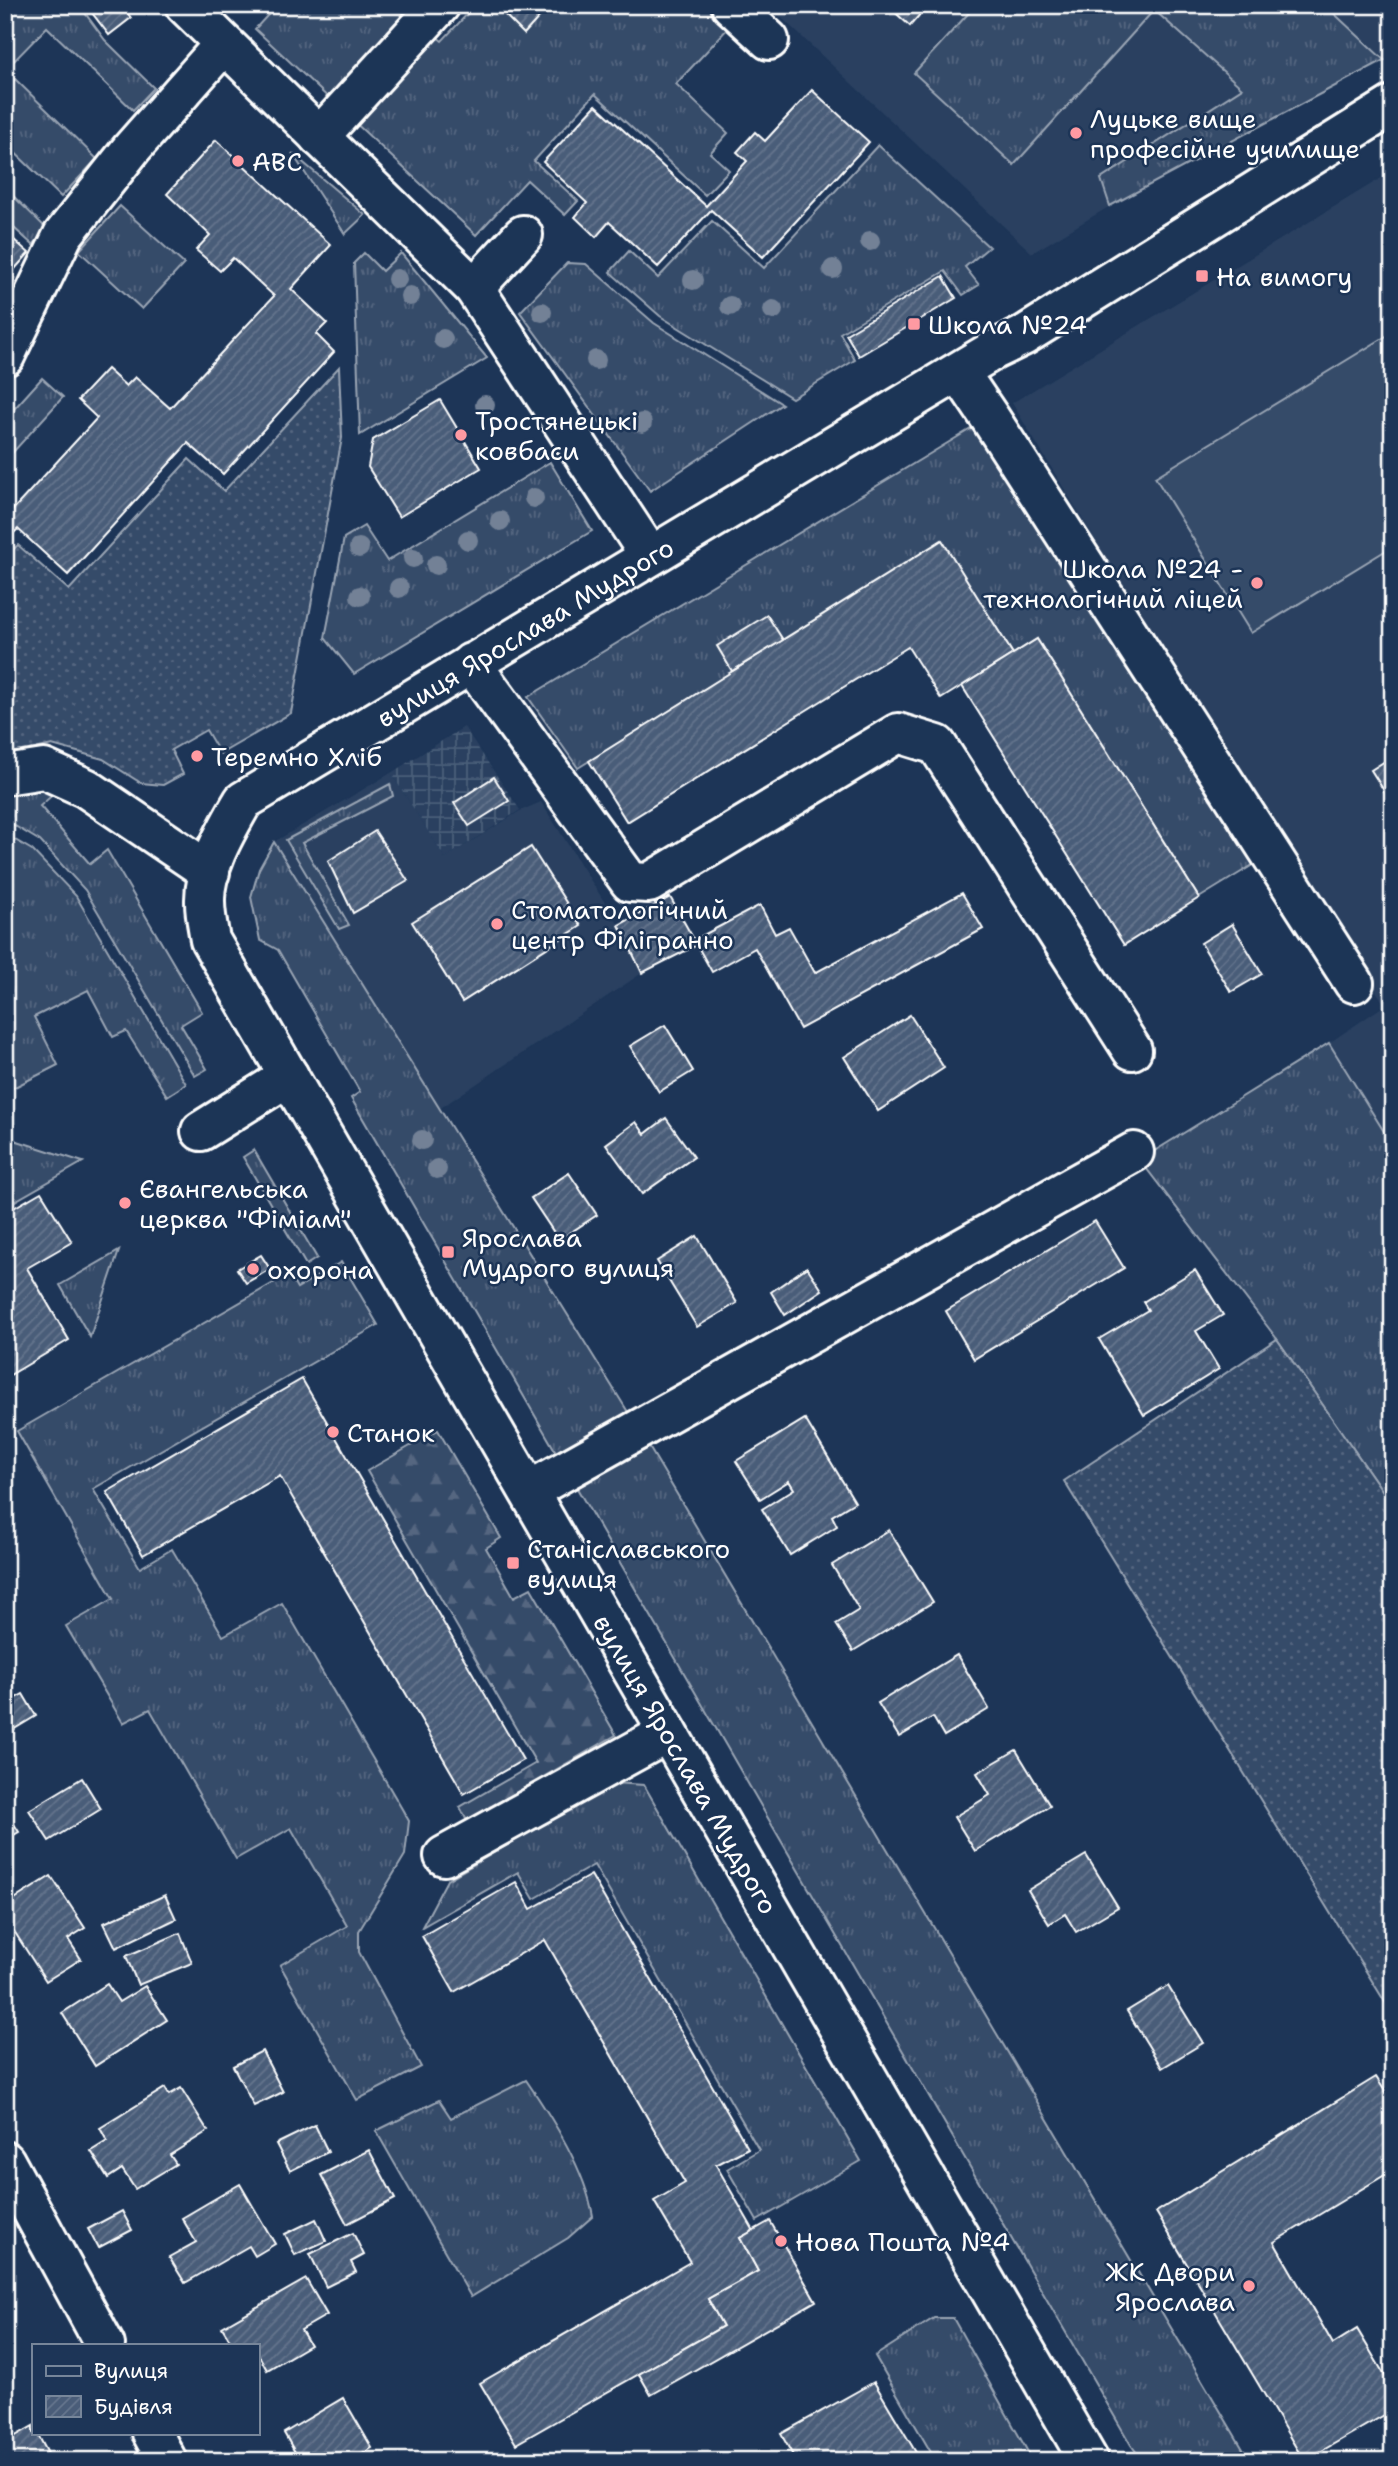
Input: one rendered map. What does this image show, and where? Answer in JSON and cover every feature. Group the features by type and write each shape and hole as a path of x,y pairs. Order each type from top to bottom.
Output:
{"main road":[{"path":"185,5 474,288 650,556"},
{"path":"319,137 440,5"},
{"path":"731,5 769,40"},
{"path":"5,356 63,235 132,148 224,44"},
{"name":"вулиця Ярослава Мудрого","path":"1089,2461 210,940 204,901 210,872 222,838 243,801 994,350 1023,336 1393,106"},
{"path":"474,288 523,235"},
{"path":"959,372 1354,983"},
{"path":"471,663 630,882 649,883 898,733 937,745 1132,1050"},
{"path":"5,775 44,769 86,788 210,872"},
{"path":"201,1131 289,1076"},
{"path":"529,1491 1134,1152"},
{"path":"444,1856 668,1732"},
{"path":"5,2161 104,2344"},
{"path":"153,2434 167,2461"}],"shaded area":[{"name":"Луцьке вище професійне училище","path":"768,5 1393,5 1393,57 1110,206 1032,253"},
{"name":"Школа №24 - технологічний ліцей","path":"1393,171 1393,1146 1329,1043 1385,1005 1231,763 1012,403"},
{"path":"464,727 520,810 445,858 391,773"},
{"path":"391,773 445,858 520,811 541,802 619,925 642,973 439,1109 274,842"}],"green space":[{"path":"21,5 79,5 105,40 154,88 133,110 47,27 14,61 5,59 5,19"},
{"path":"277,5 395,5 411,20 334,103 255,29"},
{"path":"471,5 708,5 730,26 676,84 728,133 710,153 729,170 705,195 595,94 534,161 578,201 565,215 527,180 476,235 351,119 431,32 442,41 473,8"},
{"path":"976,5 1325,5 1384,60 1110,206 1101,179 1242,88 1154,10 1014,165 914,73"},
{"path":"15,79 97,159 61,197 5,143 5,90"},
{"path":"878,145 989,247 965,267 979,285 963,295 945,271 840,333 855,360 792,398 660,316 610,272 629,251 658,278 712,221 764,268"},
{"path":"292,153 365,215 345,234"},
{"path":"5,188 47,229 33,245 5,220"},
{"path":"120,206 184,264 142,309 79,251"},
{"path":"364,253 382,271 401,253 487,358 360,435 354,263"},
{"path":"567,263 586,264 654,323 782,404 650,491 520,312"},
{"path":"1393,332 1393,546 1251,633 1155,477"},
{"path":"339,367 342,438 291,713 220,754 206,730 171,750 183,774 163,785 141,783 103,759 52,745 5,756 5,557 18,545 69,590 189,459 224,491"},
{"path":"42,378 63,397 5,461 5,419"},
{"path":"979,424 1256,863 1199,898 1037,639 1013,654 942,541 578,768 528,697"},
{"path":"550,462 592,531 354,674 325,638 344,538 364,526 387,561"},
{"path":"390,784 393,796 302,843 349,925 339,929 286,840"},
{"path":"31,788 56,792 40,806 90,864 107,850 202,1012 181,1025 207,1069 195,1076 85,890 40,841 5,820 5,791"},
{"path":"5,834 32,850 76,896 186,1084 167,1096 126,1031 113,1037 88,990 34,1017 58,1065 5,1092"},
{"path":"274,842 633,1420 1250,2461 1143,2461 1131,2445 351,1098 360,1092 278,950 260,940 251,897 259,869"},
{"path":"1329,1043 1393,1146 1393,1506 1277,1339 1140,1160"},
{"path":"5,1137 83,1162 6,1206"},
{"path":"254,1150 317,1258 306,1265 243,1157"},
{"path":"119,1251 90,1337 60,1285"},
{"path":"341,1262 378,1325 93,1489 140,1568 172,1549 223,1636 282,1603 409,1821 405,1855 359,1931 359,1952 421,2067 357,2100 280,1965 347,1926 291,1828 236,1859 150,1709 123,1723 66,1626 113,1599 17,1431 289,1274 297,1288"},
{"path":"1277,1339 1393,1506 1393,2015 1064,1481"},
{"path":"438,1430 501,1538 486,1548 514,1597 531,1588 616,1735 467,1821 460,1807 536,1763 367,1471"},
{"path":"614,1783 644,1785 861,2161 757,2221 727,2169 759,2150 594,1865 534,1899 518,1872 422,1927 447,1880"},
{"path":"526,2080 557,2128 575,2163 593,2216 568,2238 471,2297 376,2131 439,2100 451,2118"},
{"path":"934,2318 953,2318 1033,2461 936,2461 875,2356"}],"building":[{"path":"86,5 122,5 131,18 109,35"},
{"path":"495,5 550,5 524,34"},
{"path":"887,5 928,5 910,26"},
{"path":"812,90 869,142 763,257 711,210 658,267 609,222 596,237 575,217 587,203 543,162 596,105 706,206 747,161 737,152 755,132 765,141"},
{"path":"216,140 331,245 291,289 327,323 316,334 334,352 223,474 188,443 68,575 18,529 5,541 5,510 9,514 97,418 78,400 107,369 126,386 135,377 170,408 274,296 233,258 220,271 196,250 210,235 167,194"},
{"path":"5,232 29,253 5,280"},
{"path":"943,276 956,298 859,356 846,334"},
{"path":"440,400 481,468 399,517 368,467 373,440"},
{"path":"942,540 1013,654 941,699 908,647 627,822 589,761"},
{"path":"767,615 783,640 732,671 717,646"},
{"path":"1037,639 1199,898 1124,945 962,686"},
{"path":"1393,756 1393,805 1371,770"},
{"path":"494,777 509,801 469,826 454,803"},
{"path":"375,831 408,881 353,913 328,861"},
{"name":"Стоматологічний центр Філігранно","path":"531,847 581,926 462,1002 412,922"},
{"path":"962,893 983,929 800,1029 755,948 712,972 694,940 760,905 775,934 789,927 815,973"},
{"path":"670,897 697,945 642,973 619,925"},
{"path":"1232,924 1262,974 1231,992 1201,943"},
{"path":"910,1015 944,1068 878,1111 844,1057"},
{"path":"665,1025 693,1071 659,1092 630,1046"},
{"path":"666,1118 694,1157 642,1194 606,1144 636,1122 645,1134"},
{"path":"569,1173 597,1215 559,1240 531,1198"},
{"path":"41,1192 72,1242 27,1268 69,1340 5,1378 5,1213"},
{"path":"1095,1221 1124,1268 974,1359 946,1311"},
{"path":"697,1236 737,1303 697,1327 657,1261"},
{"name":"охорона","path":"261,1255 270,1269 246,1283 237,1269"},
{"path":"807,1267 822,1290 785,1315 771,1292"},
{"path":"1195,1270 1223,1315 1196,1331 1219,1369 1144,1415 1099,1339 1148,1310 1143,1302"},
{"path":"302,1379 523,1760 464,1794 280,1476 143,1555 107,1492"},
{"path":"805,1419 855,1502 832,1516 837,1526 790,1555 762,1509 794,1489 789,1481 760,1499 736,1461"},
{"path":"889,1530 933,1602 853,1651 836,1624 859,1610 832,1565"},
{"path":"957,1655 989,1709 944,1736 933,1717 899,1737 878,1703"},
{"path":"23,1694 36,1716 6,1734 5,1704"},
{"path":"1016,1750 1050,1806 975,1851 954,1817 990,1795 977,1773"},
{"path":"82,1778 101,1809 49,1841 29,1810"},
{"path":"5,1810 19,1832 5,1840"},
{"path":"1086,1855 1118,1907 1076,1932 1065,1914 1049,1924 1028,1890"},
{"path":"591,1875 748,2148 716,2165 754,2231 740,2238 758,2271 708,2299 723,2326 516,2444 480,2383 690,2262 654,2201 685,2183 545,1940 454,1992 422,1936 516,1882 531,1909"},
{"path":"51,1876 85,1928 68,1939 81,1959 46,1981 5,1917 5,1905"},
{"path":"165,1895 176,1919 116,1948 104,1923"},
{"path":"180,1933 192,1963 138,1985 126,1956"},
{"path":"107,1984 119,2002 145,1986 167,2020 95,2066 62,2013"},
{"path":"1168,1986 1203,2043 1162,2068 1127,2011"},
{"path":"262,2051 283,2092 254,2106 233,2066"},
{"name":"ЖК Двори Ярослава","path":"1376,2077 1393,2104 1393,2170 1274,2242 1333,2344 1357,2329 1393,2389 1393,2410 1304,2461 1156,2212"},
{"path":"165,2088 169,2095 181,2088 208,2131 170,2155 176,2164 135,2189 122,2169 108,2178 91,2151 107,2141 100,2128"},
{"path":"315,2125 328,2152 290,2171 276,2144"},
{"path":"369,2150 395,2199 347,2224 321,2175"},
{"path":"240,2184 275,2244 255,2256 249,2246 185,2283 169,2257 196,2242 182,2218"},
{"path":"122,2211 132,2230 98,2248 88,2229"},
{"path":"316,2219 326,2241 295,2255 285,2234"},
{"path":"770,2221 816,2301 651,2395 639,2374 723,2326 708,2299 758,2271 740,2238"},
{"path":"353,2233 364,2255 351,2262 356,2272 326,2287 310,2254"},
{"path":"306,2279 327,2315 301,2330 310,2345 267,2370 259,2356 259,2344 232,2344 222,2327"},
{"path":"874,2382 921,2461 796,2461 781,2434"},
{"path":"343,2398 372,2448 351,2461 320,2461 316,2454 300,2461 284,2433"},
{"path":"32,2427 32,2434 38,2434 52,2461 5,2461 5,2442"}],"place":[{"name":"Луцьке вище професійне училище","path":"1076,133"},
{"name":"АВС","path":"238,161"},
{"name":"На вимогу","path":"1202,276"},
{"name":"Школа №24","path":"914,324"},
{"name":"Тростянецькі ковбаси","path":"461,435"},
{"name":"Школа №24 - технологічний ліцей","path":"1257,583"},
{"name":"Теремно Хліб","path":"197,756"},
{"name":"Стоматологічний центр Філігранно","path":"497,924"},
{"name":"Євангельська церква \"Фіміам\"","path":"125,1203"},
{"name":"Ярослава Мудрого вулиця","path":"448,1252"},
{"name":"охорона","path":"253,1269"},
{"name":"Станок","path":"333,1432"},
{"name":"Станіславського вулиця","path":"513,1563"},
{"name":"Нова Пошта №4","path":"781,2241"},
{"name":"ЖК Двори Ярослава","path":"1249,2286"}]}
